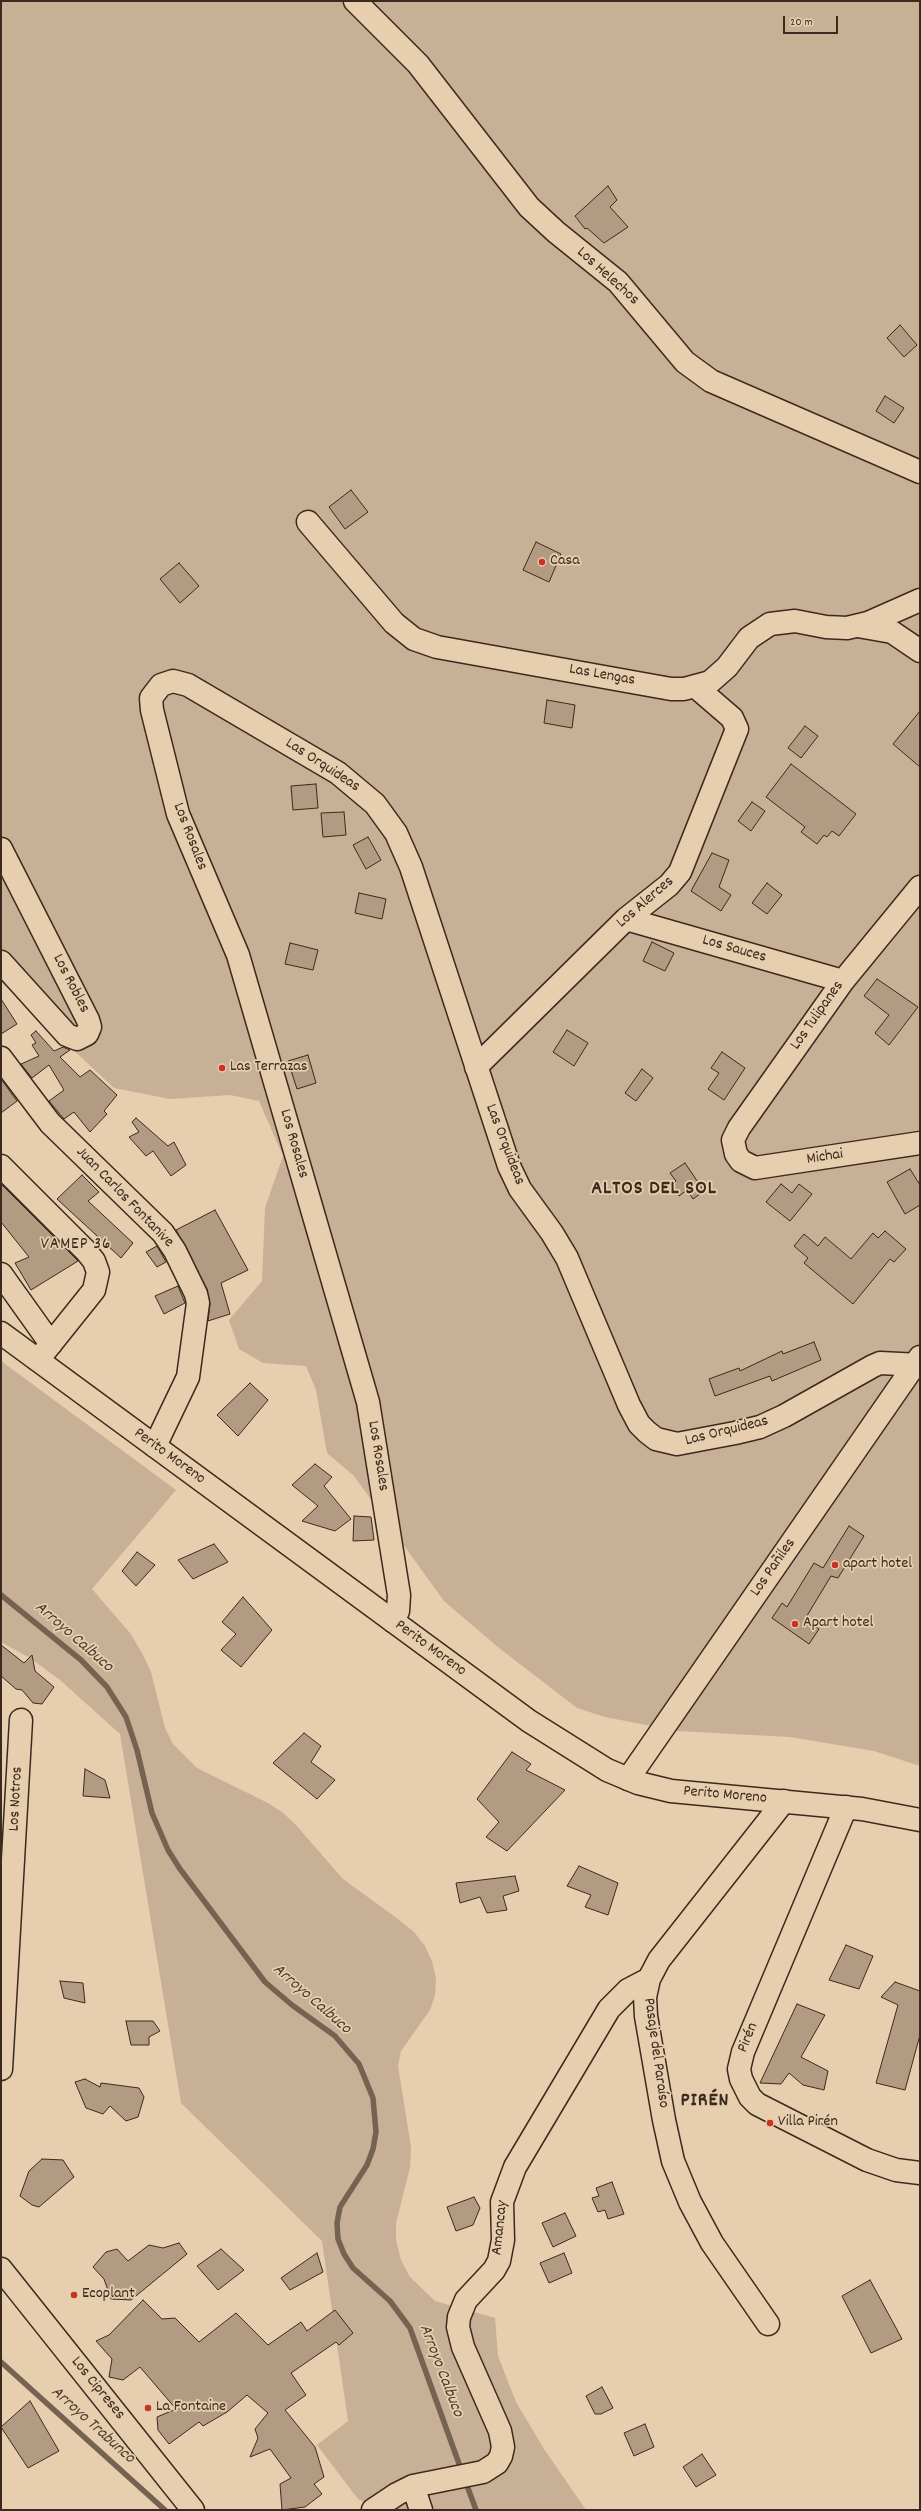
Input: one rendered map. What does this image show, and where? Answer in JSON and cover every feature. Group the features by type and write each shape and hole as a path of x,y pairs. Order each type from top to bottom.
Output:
{"street":[{"name":"Los Helechos","path":"355,1 418,64 529,207 556,232 618,282 685,362 711,381 920,472"},
{"name":"Las Lengas","path":"308,522 394,623 403,632 424,644 671,689 696,686 719,675 749,638 770,624 795,621 837,629 858,626 920,600"},
{"path":"858,626 892,632 920,651"},
{"name":"Las Orquideas","path":"167,682 178,682 188,685 338,773 364,793 379,809 396,833 411,867 476,1067 514,1177 567,1258 633,1415 643,1428 656,1439 677,1444 747,1430 784,1416 873,1366 918,1363"},
{"name":"Los Rosales","path":"167,682 156,689 151,704 178,814 238,955 368,1402 399,1595 398,1611 393,1621"},
{"name":"Los Alerces","path":"476,1067 626,919 669,885 680,872 737,729 732,718 696,686"},
{"name":"Los Robles","path":"1,849 88,1020 90,1027 87,1034 77,1039 67,1035 1,962"},
{"name":"Los Tulipanes","path":"736,1154 733,1140 735,1134 843,981 920,888"},
{"name":"Los Sauces","path":"626,919 843,981"},
{"name":"Juan Carlos Fontanive","path":"1,1058 50,1122 163,1233 175,1251 196,1294 198,1303 188,1377 155,1446"},
{"name":"Michai","path":"736,1154 747,1166 762,1168 920,1143"},
{"path":"1,1166 86,1251 96,1266 98,1279 94,1290 44,1352 1,1274"},
{"name":"Perito Moreno","path":"1,1333 44,1352 155,1446 550,1736 607,1770 628,1780 671,1791 846,1807 920,1820"},
{"name":"Los Pañiles","path":"628,1780 918,1363"},
{"name":"Los Notros","path":"1,2070 21,1720"},
{"name":"Pasaje del Paraíso","path":"768,2324 712,2243 690,2202 673,2161 646,2016 646,1997 649,1979 658,1960 784,1801"},
{"name":"Pirén","path":"846,1807 743,2052 739,2069 741,2078 750,2097 757,2104 867,2160 896,2170 920,2173"},
{"name":"Amancay","path":"373,2510 397,2494 413,2486 475,2475 497,2463 503,2447 500,2431 460,2337 459,2317 462,2308 472,2292 494,2270 499,2261 503,2240 502,2202 515,2167 609,2009 628,1990 649,1979"},
{"name":"Los Cipreses","path":"1,2269 193,2510"},
{"path":"413,2486 421,2510"}],"shaded area":[{"path":"1,1 920,1 920,1766 874,1751 790,1737 677,1731 605,1717 577,1708 499,1648 444,1601 354,1476 327,1453 316,1390 306,1366 263,1363 239,1349 229,1320 262,1281 265,1208 283,1156 259,1101 230,1095 170,1099 114,1088 1,982"},
{"path":"1,1361 176,1490 92,1589 130,1633 142,1653 151,1672 165,1728 173,1744 197,1768 268,1803 282,1812 295,1824 343,1879 414,1932 425,1946 432,1961 436,1979 435,1995 430,2010 401,2051 398,2066 411,2147 410,2167 396,2223 396,2240 401,2260 410,2277 435,2301 495,2318 498,2356 516,2402 544,2449 586,2510 382,2510 358,2499 317,2445 348,2421 322,2241 181,2103 120,1734 60,1680 30,1658 1,1642"}],"building":[{"path":"608,186 617,200 610,207 628,227 604,243 587,228 585,229 575,216"},
{"path":"900,325 917,345 904,357 887,338"},
{"path":"885,396 904,408 894,423 876,411"},
{"path":"351,490 368,512 345,529 329,507"},
{"name":"Casa","path":"536,542 561,554 549,582 523,570"},
{"path":"179,563 199,586 180,603 160,579"},
{"path":"547,700 575,705 572,728 544,723"},
{"path":"920,711 920,767 893,744"},
{"path":"805,726 818,736 801,758 788,748"},
{"path":"791,764 856,814 839,836 832,831 827,837 824,835 817,844 801,832 805,827 766,797"},
{"path":"316,784 318,808 293,810 291,786"},
{"path":"752,802 765,811 751,831 738,821"},
{"path":"344,812 346,835 323,837 321,813"},
{"path":"368,837 381,860 366,869 353,845"},
{"path":"712,853 729,860 719,887 731,895 721,911 691,891"},
{"path":"767,883 782,895 767,914 752,903"},
{"path":"359,893 386,899 382,919 355,913"},
{"path":"652,942 674,953 665,971 643,961"},
{"path":"290,943 318,950 313,970 285,964"},
{"path":"877,979 918,1007 889,1045 875,1033 889,1015 864,996"},
{"path":"1,999 17,1024 1,1034"},
{"path":"567,1030 588,1043 574,1066 553,1052"},
{"path":"36,1031 54,1051 63,1047 70,1050 60,1057 80,1077 90,1070 117,1095 104,1111 107,1114 90,1132 74,1112 64,1119 49,1101 64,1090 49,1065 32,1078 21,1064 39,1056 32,1045 36,1043 31,1035"},
{"path":"722,1052 745,1068 724,1100 708,1089 719,1073 711,1068"},
{"path":"308,1055 316,1083 297,1089 288,1061"},
{"path":"642,1069 653,1078 636,1101 625,1093"},
{"path":"1,1079 17,1101 1,1113"},
{"path":"136,1118 168,1146 174,1142 186,1165 171,1176 153,1151 146,1156 129,1137 139,1132 132,1122"},
{"path":"685,1163 704,1191 693,1199 687,1190 679,1196 671,1184 676,1181 670,1173"},
{"path":"910,1169 920,1185 920,1205 905,1214 887,1182"},
{"path":"82,1175 99,1192 88,1201 133,1243 121,1258 57,1199"},
{"path":"1,1184 78,1261 31,1290 15,1263 29,1257 1,1222"},
{"path":"781,1184 792,1193 799,1184 812,1194 790,1221 766,1202"},
{"path":"215,1210 248,1270 221,1283 230,1314 208,1321 210,1304 207,1289 176,1230"},
{"path":"885,1231 906,1249 894,1262 890,1259 853,1304 804,1263 808,1258 794,1246 804,1234 818,1246 825,1237 851,1259 873,1233 878,1238"},
{"path":"157,1246 166,1262 157,1267 146,1252"},
{"path":"178,1286 185,1303 164,1314 155,1296"},
{"path":"814,1342 821,1360 772,1381 770,1376 715,1396 709,1379 739,1368 740,1371 782,1351 783,1354"},
{"path":"250,1383 268,1400 238,1436 217,1415"},
{"path":"315,1464 332,1477 324,1486 351,1519 335,1531 302,1521 318,1506 292,1485"},
{"path":"354,1516 371,1517 374,1540 353,1541"},
{"path":"849,1526 864,1536 838,1578 831,1576 805,1619 819,1629 809,1644 772,1618 782,1603 787,1607 814,1563 823,1568"},
{"path":"214,1544 228,1562 193,1579 178,1560"},
{"path":"137,1552 155,1565 136,1586 122,1571"},
{"path":"243,1597 272,1630 241,1667 221,1650 236,1634 222,1622"},
{"path":"1,1645 24,1663 32,1655 35,1671 54,1687 42,1704 33,1703 22,1690 16,1689 1,1676"},
{"path":"304,1733 321,1746 311,1762 335,1780 317,1799 273,1763"},
{"path":"512,1752 531,1764 526,1770 565,1790 507,1851 486,1837 499,1822 477,1799"},
{"path":"85,1769 105,1780 110,1798 83,1796"},
{"path":"579,1866 618,1883 608,1915 585,1907 591,1895 567,1886"},
{"path":"515,1876 519,1891 503,1896 507,1910 487,1913 480,1897 460,1903 456,1883"},
{"path":"846,1945 873,1956 859,1989 829,1980"},
{"path":"60,1981 83,1983 85,2003 64,1998"},
{"path":"895,1982 920,1991 920,2035 905,2090 876,2083 898,2005 881,1997"},
{"path":"797,2004 825,2015 801,2057 828,2071 824,2090 803,2085 789,2073 781,2084 760,2083"},
{"path":"126,2021 153,2021 160,2031 149,2037 149,2045 131,2045"},
{"path":"85,2079 100,2087 101,2083 139,2088 144,2097 138,2117 126,2121 110,2106 103,2114 86,2108 75,2082"},
{"path":"42,2159 63,2160 74,2177 39,2207 32,2205 20,2196 29,2171"},
{"path":"612,2182 624,2214 608,2219 605,2210 598,2212 592,2198 599,2196 596,2188"},
{"path":"474,2197 480,2208 473,2225 456,2231 447,2207"},
{"path":"565,2213 576,2236 553,2247 542,2223"},
{"path":"179,2243 187,2254 131,2300 111,2299 104,2279 93,2267 106,2252 117,2249 128,2261 149,2245 163,2248"},
{"path":"221,2249 244,2270 218,2290 197,2266"},
{"path":"317,2253 323,2272 290,2290 281,2278"},
{"path":"564,2253 572,2273 549,2283 540,2263"},
{"path":"870,2280 902,2339 871,2353 842,2296"},
{"path":"143,2300 162,2319 175,2318 199,2342 236,2313 268,2345 301,2322 307,2331 335,2310 353,2333 339,2345 336,2342 291,2373 306,2395 285,2410 315,2447 324,2477 314,2484 322,2494 305,2507 282,2510 280,2484 291,2478 270,2449 250,2457 258,2438 255,2429 268,2413 247,2395 227,2412 203,2426 199,2422 169,2444 158,2430 157,2417 176,2409 140,2367 123,2380 109,2377 112,2359 96,2341 109,2335"},
{"path":"602,2387 613,2408 601,2414 595,2414 586,2396"},
{"path":"30,2401 59,2451 28,2468 1,2427"},
{"path":"645,2424 654,2447 634,2456 624,2433"},
{"path":"702,2454 716,2475 696,2487 683,2467"}],"waterway":[{"name":"Arroyo Calbuco","path":"1,1595 81,1660 107,1687 126,1717 137,1750 152,1813 168,1850 180,1869 265,1982 292,2005 335,2036 359,2064 373,2098 376,2132 373,2149 367,2165 340,2207 337,2223 338,2239 344,2254 353,2268 390,2301 410,2328 462,2472"},
{"name":"Arroyo Trabunco","path":"1,2362 165,2510"},
{"name":"Arroyo Calbuco","path":"465,2480 476,2510"}],"place":[{"name":"Casa","path":"542,562"},
{"name":"Las Terrazas","path":"222,1068"},
{"name":"apart hotel","path":"835,1565"},
{"name":"Apart hotel","path":"795,1624"},
{"name":"Villa Pirén","path":"770,2123"},
{"name":"Ecoplant","path":"74,2295"},
{"name":"La Fontaine","path":"148,2408"}],"district":[{"name":"ALTOS DEL SOL","path":"654,1190"},
{"name":"VAMEP 36","path":"76,1246"},
{"name":"PIRÉN","path":"705,2102"}]}
